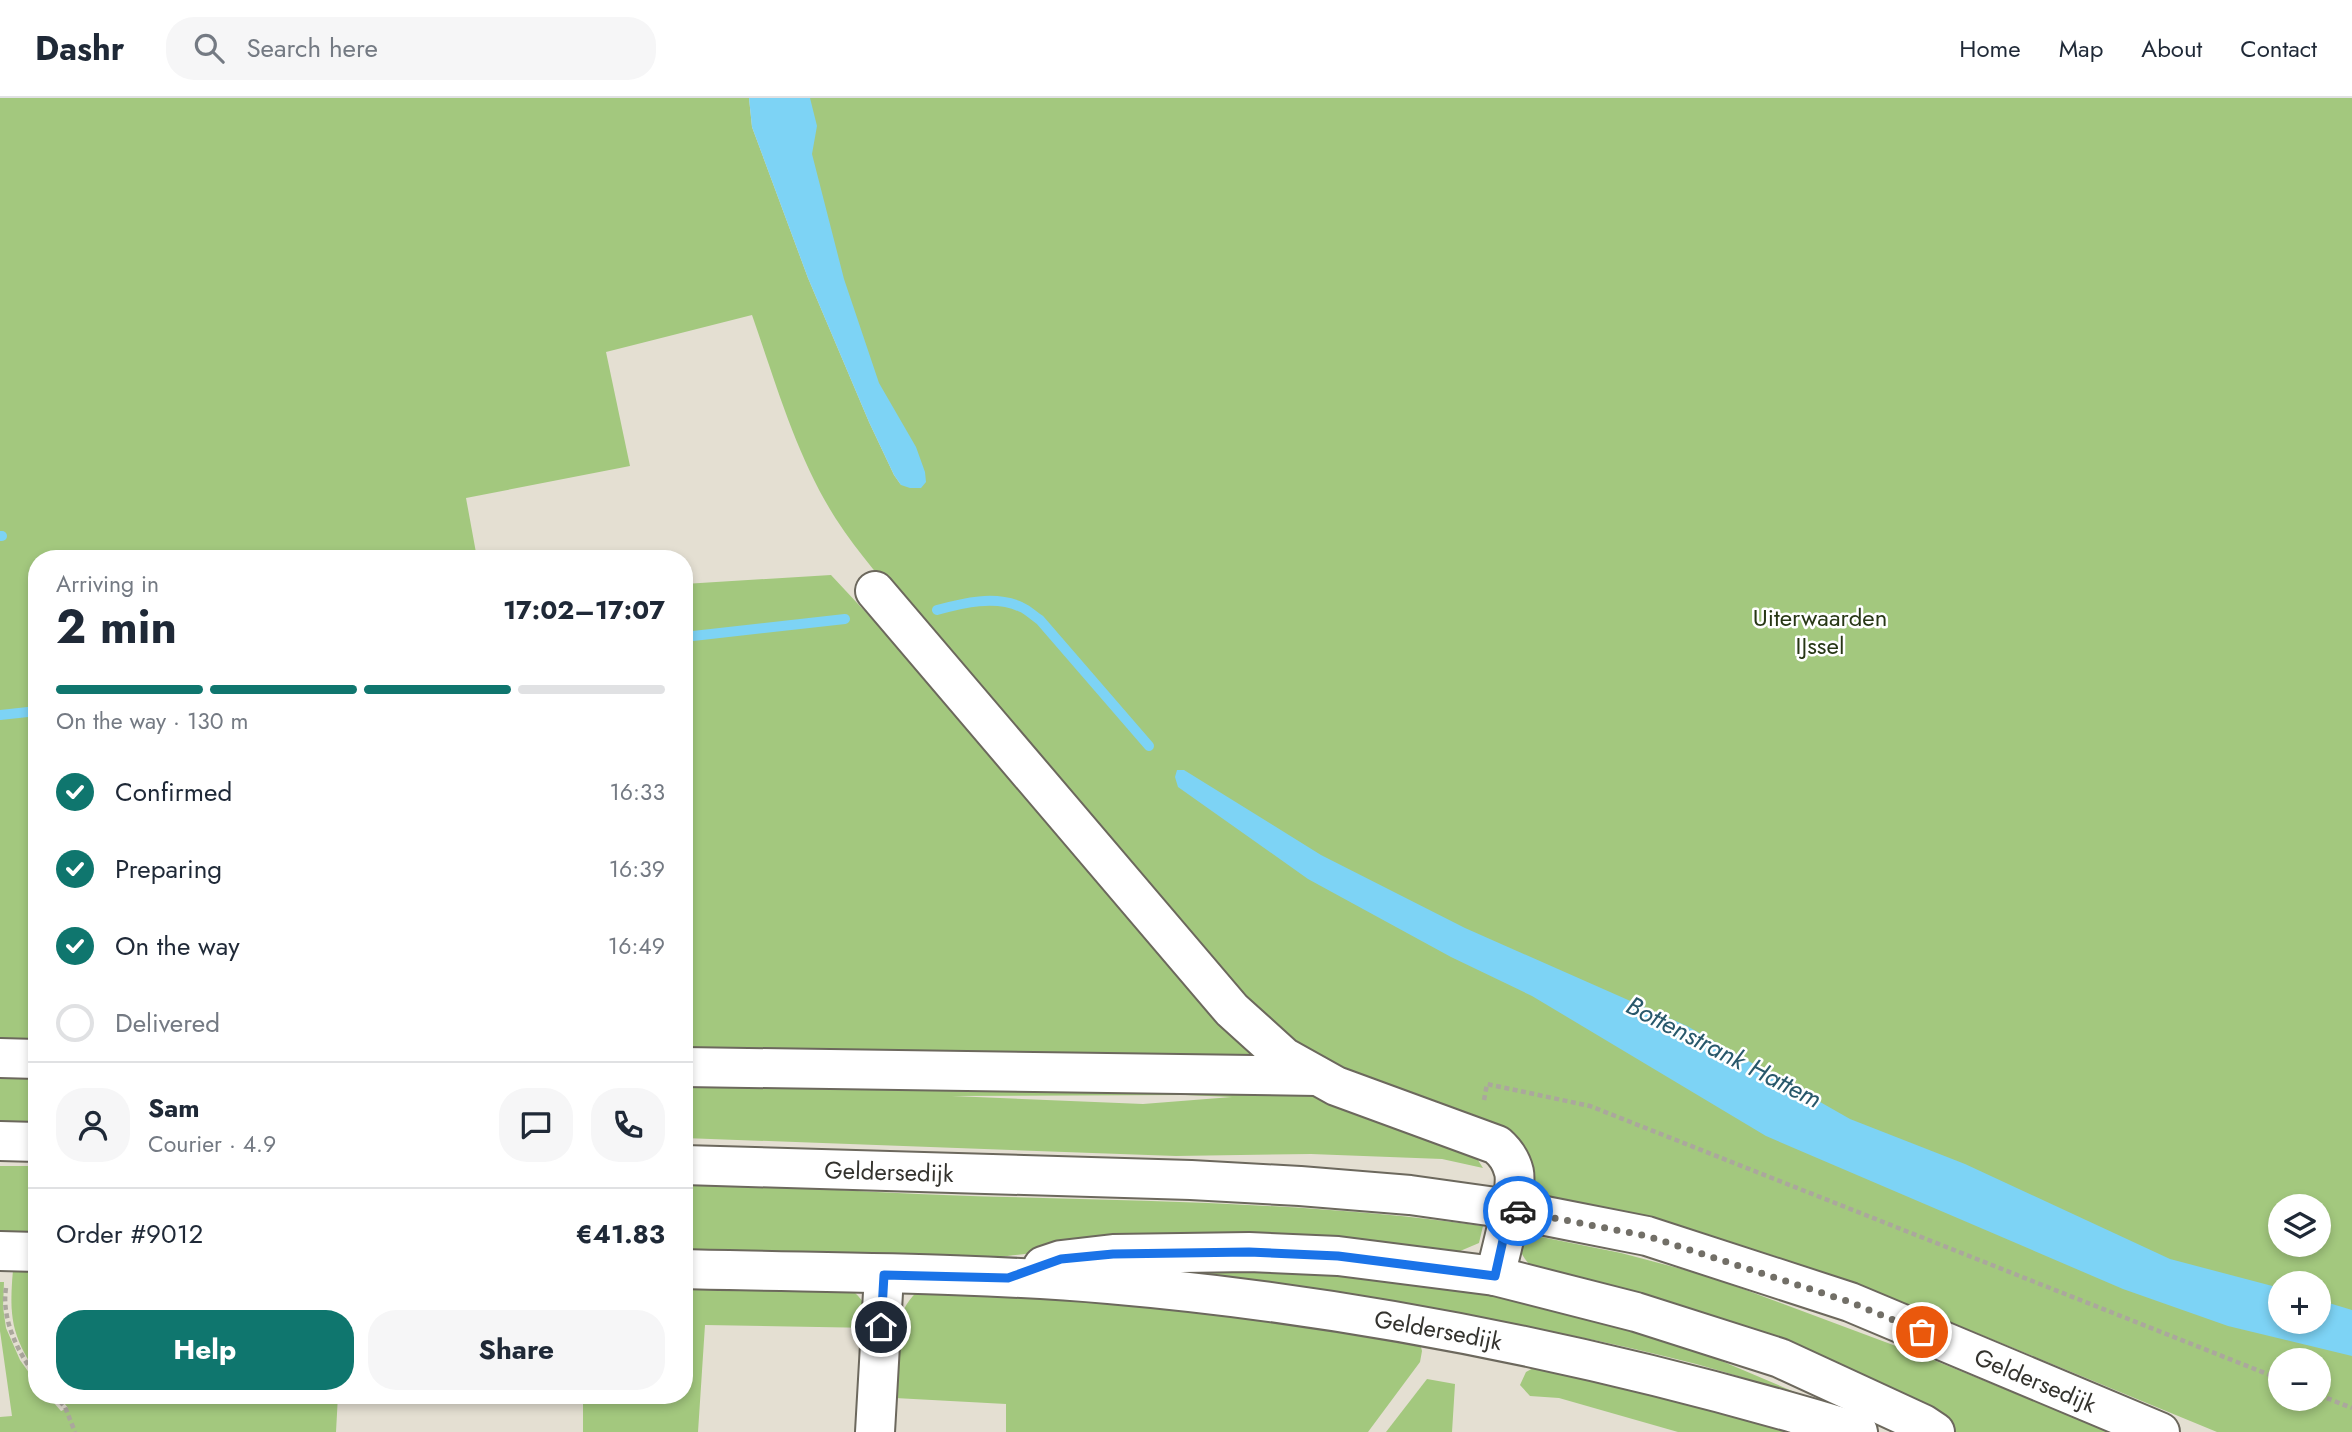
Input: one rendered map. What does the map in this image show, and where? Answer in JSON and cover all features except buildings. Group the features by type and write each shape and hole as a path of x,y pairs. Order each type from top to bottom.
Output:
{"street":[{"path":"875,592 1232,1010 1284,1056 1336,1087 1497,1145 1508,1155 1515,1175 1495,1276"},
{"path":"0,1058 28,1059"},
{"path":"693,1067 1317,1076"},
{"path":"0,1141 28,1142"},
{"name":"Geldersedijk","path":"693,1165 1231,1182 1410,1195 1510,1209 1647,1236 1850,1302 2160,1432"},
{"name":"Geldersedijk","path":"1008,1278 1061,1259 1113,1254 1249,1252 1338,1256 1495,1276 1636,1312 1780,1358 1935,1432"},
{"name":"Geldersedijk","path":"693,1269 1008,1278 1109,1284 1278,1302 1455,1332 1620,1367 1782,1409 1858,1432"},
{"path":"875,1432 884,1275"}],"path":[{"path":"1477,1138 1487,1084 1590,1106 2268,1374"},
{"path":"19,1251 5,1292 7,1314 16,1344 28,1363"},
{"path":"2331,1400 2352,1408"},
{"path":"62,1404 75,1432"}],"green space":[{"name":"Uiterwaarden IJssel","path":"0,98 749,98 752,127 808,278 869,422 901,485 858,372 789,98 2352,98 2352,1432 2217,1432 1916,1308 1775,1256 1595,1205 1531,1193 1471,1149 1483,1168 1442,1159 1311,1154 1176,1156 693,1138 693,583 831,575 887,635 913,615 854,544 822,496 788,420 752,315 606,352 630,466 466,498 476,550 28,550 28,1123 0,1122","holes":["1185,1095 1232,1097 1143,1104 952,1096"]},
{"path":"0,1166 28,1166 28,1237 0,1236"},
{"path":"693,1182 934,1195 1291,1207 1483,1226 1479,1243 1446,1257 1058,1251 1008,1256 980,1263 693,1255"},
{"path":"1521,1233 1621,1253 1708,1276 1936,1361 2110,1432 1951,1432 1533,1268 1521,1252"},
{"path":"1123,1266 1308,1266 1532,1298 1691,1348 1811,1399 1686,1361 1533,1328 1397,1305"},
{"path":"13,1270 28,1271 28,1360 17,1336 11,1300"},
{"path":"0,1282 4,1282 6,1328 28,1371 28,1404 55,1404 61,1411 68,1408 65,1404 338,1404 336,1432 0,1432 0,1417 12,1416 0,1331"},
{"path":"693,1284 854,1292 867,1308 874,1328 705,1325 698,1432 583,1432 583,1404 693,1404"},
{"path":"920,1289 1138,1301 1420,1343 1422,1351 1420,1362 1368,1432 1006,1432 1006,1404 895,1398 898,1325 910,1300"},
{"path":"1537,1366 1812,1432 1678,1432 1559,1398 1530,1396 1520,1385 1526,1372"},
{"path":"1427,1379 1455,1384 1452,1432 1386,1432"}],"water":[{"path":"749,98 810,98 817,126 812,154 844,279 879,383 916,447 925,472 926,482 921,488 901,485 869,422 808,278 752,127"},
{"path":"1177,770 1184,770 1321,855 1465,928 1687,1026 1850,1119 1965,1164 2170,1259 2268,1285 2268,1334 2331,1334 2331,1304 2352,1310 2352,1356 2331,1351 2331,1348 2319,1348 2228,1326 2123,1289 1766,1136 1532,996 1451,957 1308,879 1178,787 1175,777"}],"waterway":[{"name":"Bottenstrank Hattem","path":"937,610 990,601 1011,603 1026,610 1040,620 1149,746"},
{"name":"Bottenstrank Hattem","path":"693,636 845,619"},
{"name":"Bottenstrank Hattem","path":"0,715 28,712"}],"way so far":[{"path":"1518,1211 1647,1236 1850,1302 1922,1332"}],"route":[{"path":"881,1327 884,1275 1008,1278 1061,1259 1113,1254 1249,1252 1338,1256 1495,1276 1510,1209 1518,1211"}]}
